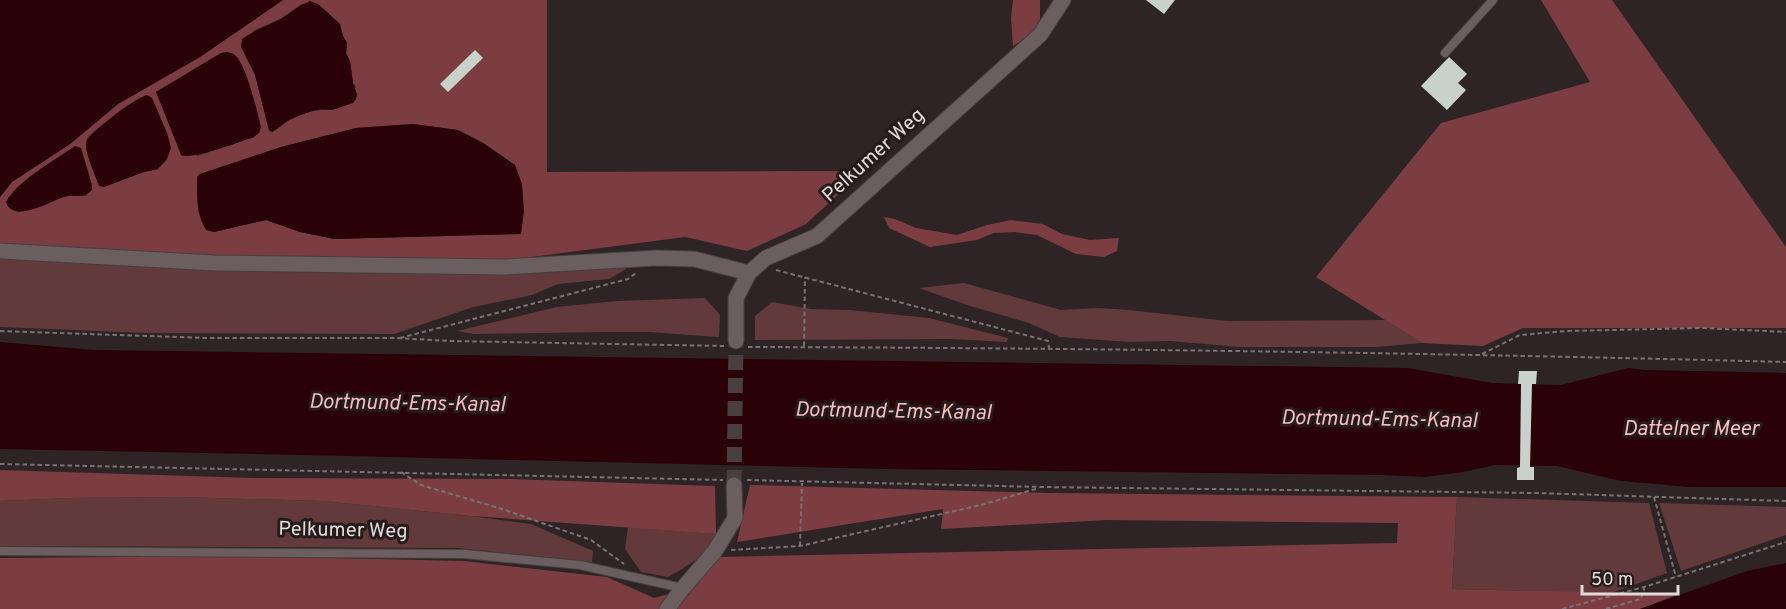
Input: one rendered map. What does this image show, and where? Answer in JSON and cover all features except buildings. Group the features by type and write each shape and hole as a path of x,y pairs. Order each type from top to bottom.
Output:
{"street":[{"name":"Pelkumer Weg","path":"737,345 736,298 749,273 766,258 817,236 1040,35 1063,0"},
{"path":"0,251 215,264 505,267 656,258 694,259 749,273"},
{"path":"668,609 715,551 735,518 736,482"}],"lane":[{"path":"1444,53 1493,0"},
{"name":"Pelkumer Weg","path":"0,551 464,554 580,566 683,588"}],"path":[{"path":"749,273 777,270 806,277 1048,340 1049,348"},
{"path":"397,338 628,279 637,272"},
{"path":"804,347 806,277"},
{"path":"1482,354 1520,335 1566,331 1702,328 1786,332"},
{"path":"0,331 206,338 397,338 449,341 804,347 1482,354 1786,362"},
{"path":"0,464 736,482 1490,493 1786,501"},
{"path":"400,472 422,485 502,509 591,540 643,579"},
{"path":"800,546 802,482"},
{"path":"715,551 800,546 981,505 1042,487"},
{"path":"1654,497 1676,577"},
{"path":"1562,609 1644,587 1786,542"},
{"path":"1606,609 1640,599 1644,587"}],"shaded area":[{"path":"283,0 547,0 547,172 864,171 806,224 747,251 685,237 501,261 209,255 0,246 0,197 12,182 70,144 118,104 200,57","holes":["302,4 318,4 340,24 347,43 346,53 356,87 332,110 299,115 272,132 269,130 255,75 253,31 280,19","221,53 238,58 247,80 254,137 197,156 156,92","118,114 158,169 104,187 99,185 86,148 87,139","413,124 458,130 483,143 515,165 521,234 335,239 300,232 266,220 214,232 198,211 197,177 200,174 281,147 356,128","88,194 63,196 42,206 18,212 8,197"]},
{"path":"1013,0 1040,0 1040,29 1013,46 1011,18"},
{"path":"1541,0 1612,0 1786,247 1786,328 1523,328 1483,346 1422,343 1316,277 1441,123 1590,82"},
{"path":"884,217 916,228 957,235 1011,220 1043,224 1062,234 1090,240 1119,238 1117,251 1104,257 1076,254 1037,235 1015,232 994,233 977,240 930,247 889,228"},
{"path":"0,256 626,264 626,269 609,279 558,284 532,295 473,307 394,334 146,333 0,327"},
{"path":"964,283 1061,310 1099,308 1227,321 1385,320 1422,343 1376,347 1239,347 1170,341 1129,342 1060,337 1029,323 919,288"},
{"path":"705,298 720,315 719,337 649,332 473,334 457,331 557,307 617,301"},
{"path":"772,302 811,309 849,310 929,318 1008,338 1007,342 951,339 755,340 755,316"},
{"path":"0,470 253,478 510,479 715,486 716,534 471,516 323,501 179,497 0,501"},
{"path":"750,485 1049,493 1457,497 1452,589 1679,594 1640,609 0,609 0,558 247,556 464,561 607,577 654,598 690,588 719,557 1397,543 1398,523 1107,520 941,529 943,509 737,542"},
{"path":"179,497 323,501 531,524 593,551 592,562 458,548 0,546 0,501"},
{"path":"1457,497 1649,503 1667,573 1611,593 1452,589"},
{"path":"1659,503 1786,507 1786,535 1681,571"},
{"path":"628,527 716,534 703,554 668,577 641,572 625,549"}],"water":[{"path":"0,0 283,0 200,57 118,104 70,144 12,182 0,197"},
{"path":"310,1 318,4 340,24 347,43 346,53 350,61 356,99 353,103 332,110 320,109 306,113 289,120 272,132 269,130 255,75 241,47 242,39"},
{"path":"227,52 236,56 244,70 261,127 259,133 254,137 216,150 195,155 181,155 156,92 221,53"},
{"path":"147,95 152,98 167,133 171,148 167,159 158,169 104,187 99,186 87,154 88,140 112,117"},
{"path":"413,124 458,130 483,143 515,165 522,184 524,211 521,234 335,239 300,232 266,220 214,232 206,230 203,224 197,197 197,177 200,174 281,147 356,128"},
{"path":"75,146 81,148 92,190 85,195 65,197 31,210 15,211 10,208 6,202 19,186"},
{"name":"Dattelner Meer","path":"0,342 94,350 1408,368 1492,383 1561,385 1628,368 1786,373 1786,487 1689,487 1621,481 1557,466 1495,465 1425,477 884,469 0,449"},
{"path":"1786,563 1786,609 1640,609 1747,571"}],"tunnel":[{"path":"734,485 736,341"}],"water label":[{"name":"Dortmund-Ems-Kanal","path":"407,404"},
{"name":"Dortmund-Ems-Kanal","path":"893,412"},
{"name":"Dortmund-Ems-Kanal","path":"1379,420"}]}
